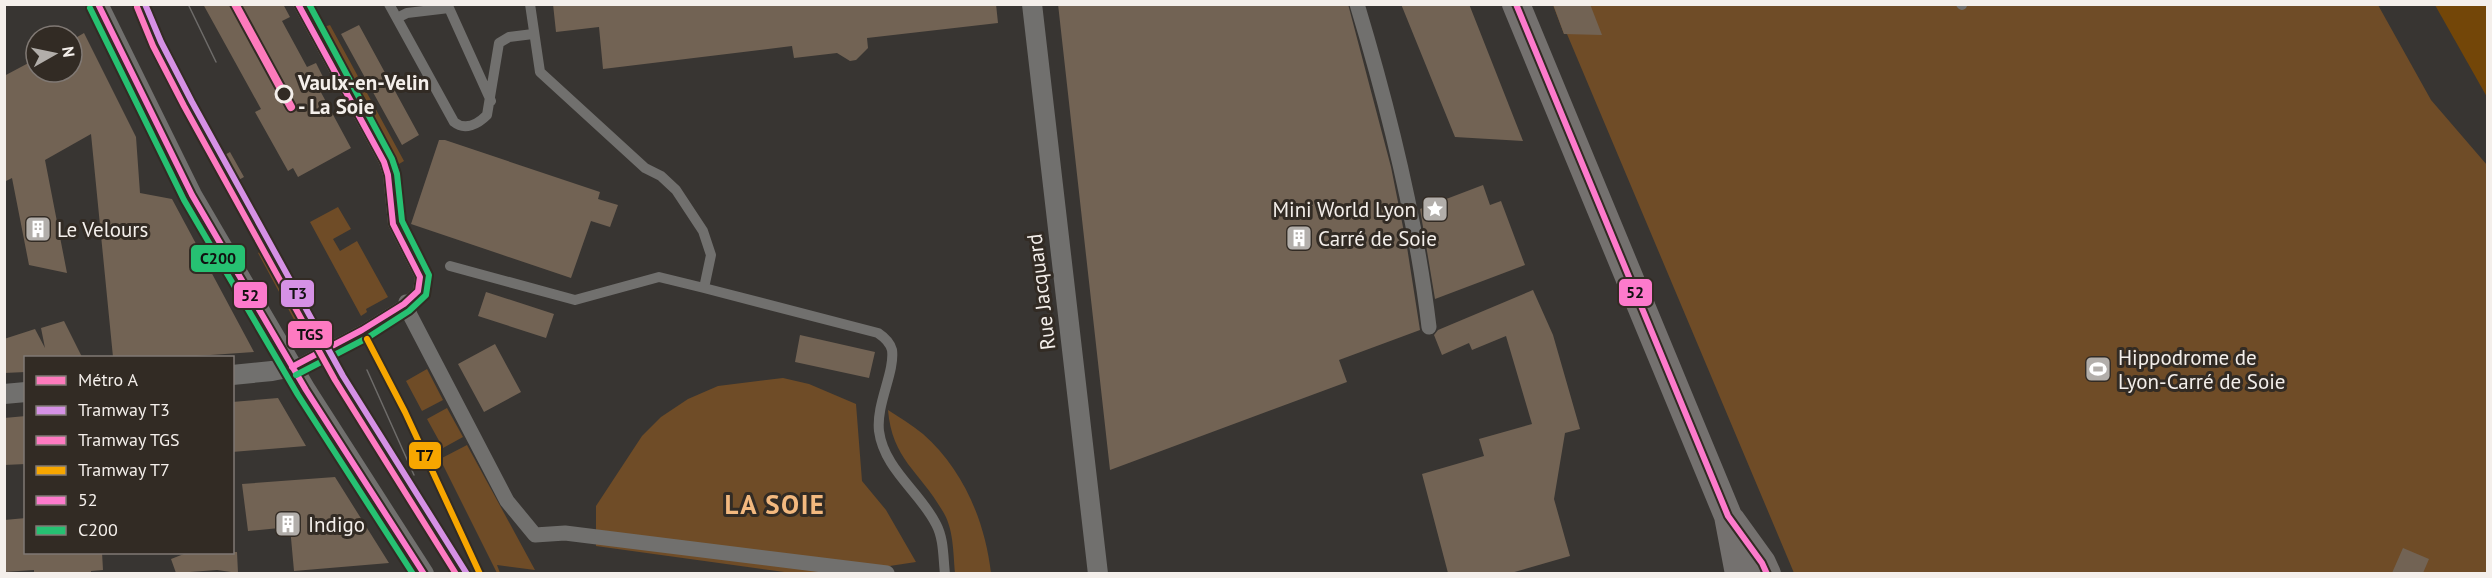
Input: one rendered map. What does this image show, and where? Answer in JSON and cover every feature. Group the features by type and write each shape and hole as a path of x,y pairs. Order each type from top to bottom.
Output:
{"main road":[{"path":"1516,4 1728,516 1739,573"},
{"path":"1728,516 1767,573"}],"street":[{"path":"98,4 192,195 292,367 423,573"},
{"name":"Rue Jacquard","path":"1032,4 1098,573"},
{"path":"1357,4 1418,241 1429,327"},
{"path":"406,303 410,315 507,501 535,535 565,533 887,573"},
{"path":"234,375 292,367"},
{"path":"4,394 24,392"}],"lane":[{"path":"292,367 362,330 406,303 418,291 420,277 393,224 388,175 384,162 298,4"},
{"path":"389,4 454,122 462,127 474,125 487,115 491,102 499,43 508,37 533,34"},
{"path":"530,4 540,72 645,168 661,176 676,190 707,241 710,264 704,288"},
{"path":"397,18 407,13 449,8 491,102"},
{"path":"450,266 575,300 659,277 878,333 889,342 892,357 880,406 879,432 891,463 936,523 942,541 945,573"}],"shaded area":[{"name":"Hippodrome de Lyon-Carré de Soie","path":"1553,5 2378,5 2431,100 2487,165 2487,573 1794,573"},
{"path":"2435,5 2487,5 2487,97"},
{"path":"330,25 404,161 399,164 324,27"},
{"path":"338,207 351,229 333,239 340,251 357,241 388,297 366,309 367,312 361,316 310,222"},
{"path":"267,247 313,333 304,338 258,253"},
{"path":"427,369 443,400 422,411 406,381"},
{"path":"783,378 809,384 856,404 862,481 886,510 916,562 883,567 882,573 799,574 596,546 596,506 642,436 661,417 688,399 718,386"},
{"path":"447,408 463,437 443,448 427,419"},
{"path":"888,410 923,434 950,463 961,480 977,515 991,573 955,573 952,541 946,517 901,453 895,441"},
{"path":"467,445 535,570 497,565 500,573 497,573 440,459"}],"building":[{"name":"Vaulx-en-Velin - La Soie","path":"203,4 283,4 290,17 282,21 307,67 316,63 325,81 317,85 351,148 298,177 293,168 288,171 255,112 261,109"},
{"path":"553,4 996,4 998,23 867,38 868,48 856,60 850,61 837,53 794,58 792,46 603,69 599,27 556,32"},
{"name":"Carré de Soie","path":"1058,4 1348,4 1391,167 1420,330 1339,360 1347,382 1110,470"},
{"path":"1401,4 1469,4 1523,141 1455,137"},
{"path":"1553,4 1590,4 1602,35 1564,34"},
{"path":"359,25 419,135 402,145 341,34"},
{"path":"84,33 136,137 140,193 172,199 254,352 196,356 113,356 91,134 45,160 67,273 29,265 12,178 4,182 4,76 24,65 24,84 84,84"},
{"path":"439,140 445,140 600,192 598,199 618,205 610,227 591,221 571,278 411,224"},
{"path":"230,152 244,177 226,187 212,162"},
{"path":"1483,185 1490,205 1501,201 1525,265 1435,299 1420,209"},
{"path":"1533,290 1553,335 1580,429 1565,433 1554,499 1570,556 1511,573 1448,573 1422,474 1484,456 1479,439 1532,424 1506,336 1472,350 1469,343 1442,355 1434,335 1438,330"},
{"path":"486,292 554,314 546,338 478,316"},
{"path":"64,321 82,356 24,356 24,372 4,373 4,339 35,329 45,348 41,328"},
{"path":"800,335 875,352 869,378 795,362"},
{"path":"495,344 521,392 484,412 458,364"},
{"path":"278,398 306,446 234,452 234,402"},
{"path":"24,416 24,464 4,465 4,418"},
{"name":"Indigo","path":"335,477 389,563 294,571 290,527 248,531 242,484"},
{"path":"24,518 24,554 102,554 103,570 91,571 91,573 34,573 34,570 4,572 4,520"},
{"path":"2403,548 2429,559 2423,573 2392,573"},
{"path":"237,552 238,573 217,570 176,573 171,559 184,554 234,554"}],"tram line":[{"name":"T3","path":"145,4 161,42 192,102 343,376 467,574"},
{"path":"188,4 216,62"},
{"name":"TGS","path":"137,7 153,46 184,106 335,380 456,574"},
{"name":"T7","path":"367,339 405,412 480,574"},
{"path":"367,370 414,475"}],"metro line":[{"name":"A","path":"235,4 291,107"}],"transit line":[{"name":"52","path":"98,4 192,195 306,390 424,574"},
{"name":"52","path":"292,367 362,330 404,304 418,291 420,277 393,224 388,175 384,162 298,4"},
{"name":"C200","path":"296,375 367,338 409,311 426,295 429,275 402,221 397,174 392,159 309,4"},
{"name":"52","path":"1516,4 1728,516 1762,563 1767,574"},
{"name":"C200","path":"90,8 184,200 298,395 413,574"}],"place":[{"name":"Vaulx-en-Velin - La Soie","path":"284,94"},
{"name":"Mini World Lyon","path":"1435,209"},
{"name":"Le Velours","path":"38,229"},
{"name":"Carré de Soie","path":"1299,238"},
{"name":"Hippodrome de Lyon-Carré de Soie","path":"2098,369"},
{"name":"Indigo","path":"288,524"}],"district":[{"name":"LA SOIE","path":"775,504"}]}
